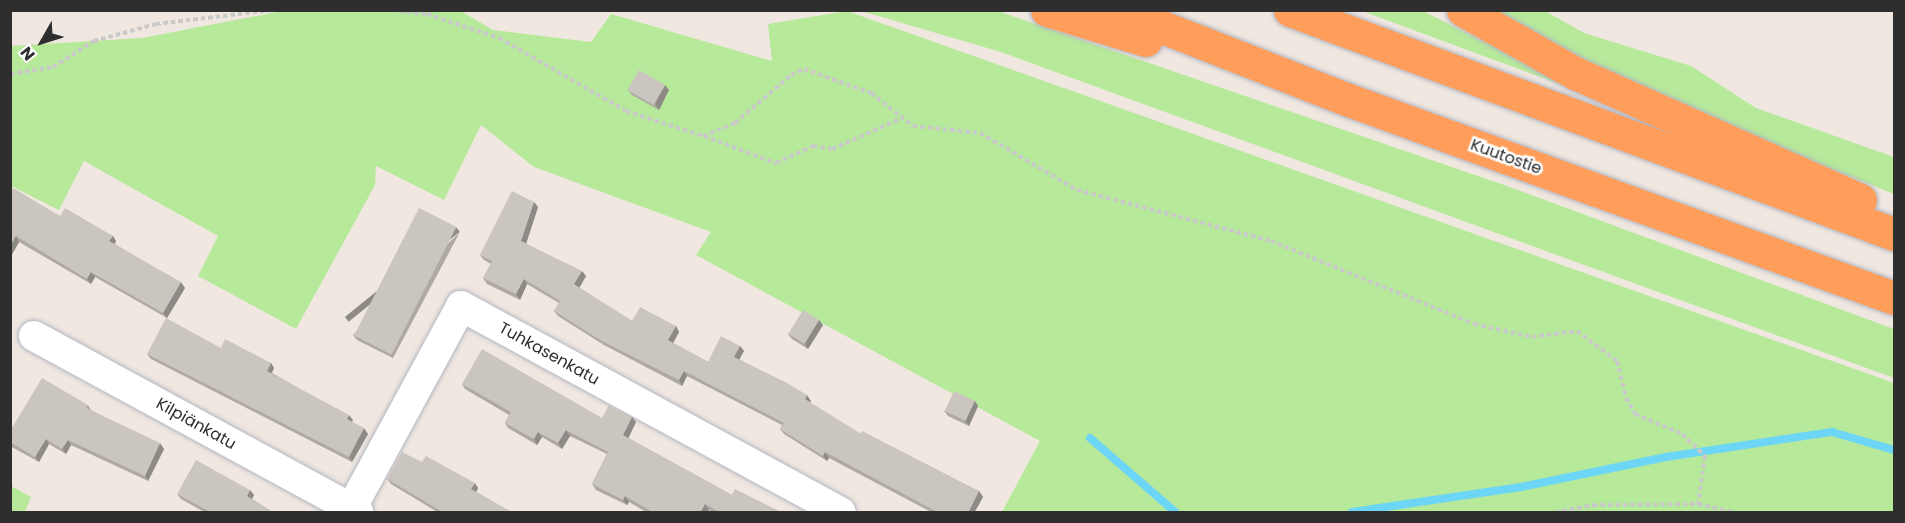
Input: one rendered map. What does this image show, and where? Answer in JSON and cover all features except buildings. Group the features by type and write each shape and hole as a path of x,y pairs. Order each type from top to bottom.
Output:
{"highway":[{"path":"1047,10 1346,99"},
{"name":"Kuutostie","path":"1119,10 1346,99 1894,298"},
{"path":"1290,10 1894,234"},
{"path":"1462,10 1575,74 1894,215"}],"street":[{"name":"Tuhkasenkatu","path":"354,511 461,306 841,513"},
{"name":"Kilpiänkatu","path":"34,336 354,511"}],"path":[{"path":"10,74 53,67 94,41 156,24 271,10"},
{"path":"392,10 427,14 499,38 626,111 776,163 813,146 832,148 903,118"},
{"path":"703,136 735,123 790,75 804,69 872,93 913,126 980,133 1077,190 1271,241 1474,324 1532,337 1576,331 1617,361 1626,398 1635,414 1682,434 1705,456 1698,504"},
{"path":"1555,513 1593,505 1698,504 1731,513"}],"green space":[{"path":"459,10 493,30 591,42 611,14 772,61 768,24 847,11 1894,383 1894,512 1002,512 1040,441 696,255 711,232 534,167 481,125 444,200 376,166 375,185 296,329 198,276 218,236 84,161 59,210 11,186 10,46 142,38 282,11"},
{"path":"861,11 998,11 1507,186 1894,329 1894,378 1001,52"},
{"path":"1362,11 1423,11 1589,95"},
{"path":"1493,11 1545,11 1584,33 1691,66 1756,108 1894,157 1894,194 1762,141 1585,61"},
{"path":"11,486 31,497 25,512 11,512"}],"waterway":[{"path":"1352,512 1521,487 1666,457 1832,432 1894,450"},
{"path":"1090,438 1175,512"}]}
